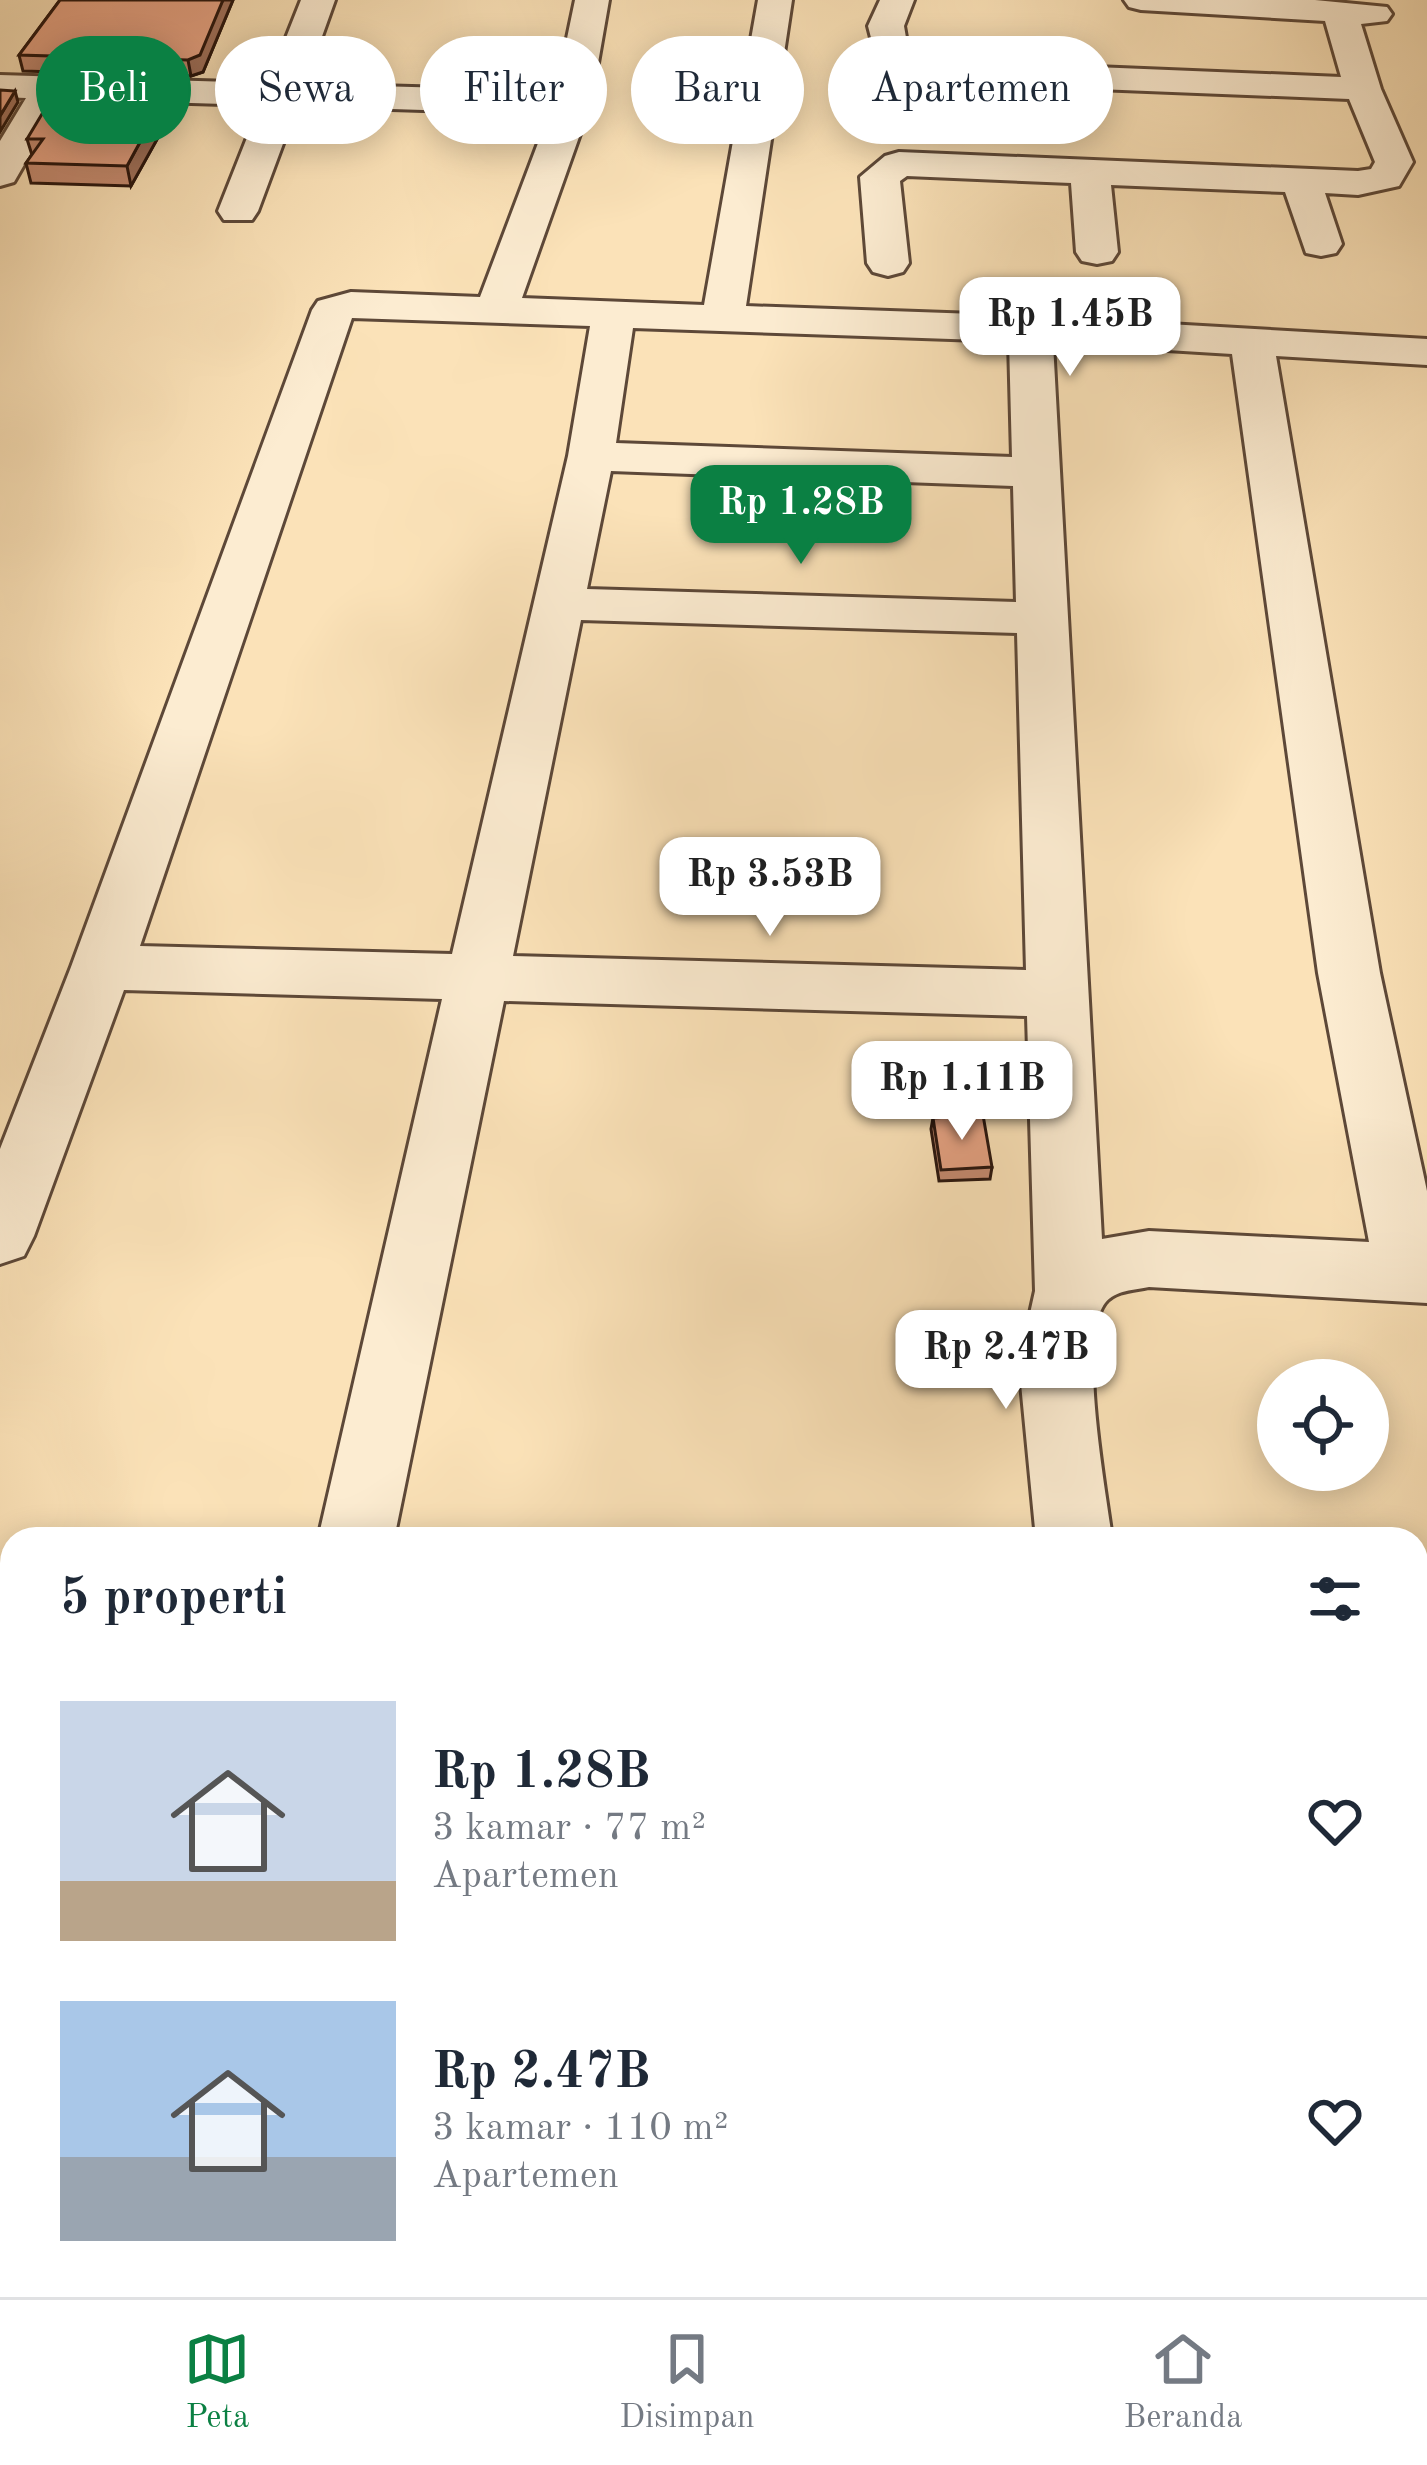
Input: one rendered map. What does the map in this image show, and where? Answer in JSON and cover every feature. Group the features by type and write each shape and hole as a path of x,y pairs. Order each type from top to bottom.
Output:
{"street":[{"path":"304,36 318,0"},
{"path":"585,36 592,0"},
{"path":"723,318 775,0"},
{"path":"897,0 886,26 892,61 923,71 1363,89"},
{"path":"888,263 880,177 899,164 1358,183 1385,178 1394,162 1363,89 1374,11 1141,0"},
{"path":"0,86 36,86"},
{"path":"0,175 36,112"},
{"path":"238,211 263,144"},
{"path":"496,312 557,144"},
{"path":"1090,170 1097,252"},
{"path":"1301,178 1321,244"},
{"path":"0,1236 102,967 333,310 351,305 1030,329 1427,352"},
{"path":"359,1527 592,456 613,317"},
{"path":"1030,329 1032,472 1070,1292 1055,1363 1073,1527"},
{"path":"1070,1292 1096,1269 1149,1259 1419,1274 1349,974 1252,342"},
{"path":"592,456 1032,472"},
{"path":"560,604 1039,618"},
{"path":"102,967 1057,994"}],"building":[{"path":"60,0 223,0 200,55 191,59 191,36 36,36 36,56 19,55"},
{"path":"0,90 15,91 0,116"},
{"path":"39,144 139,144 127,166 26,163"},
{"path":"983,1115 992,1167 941,1170 933,1118"}]}
